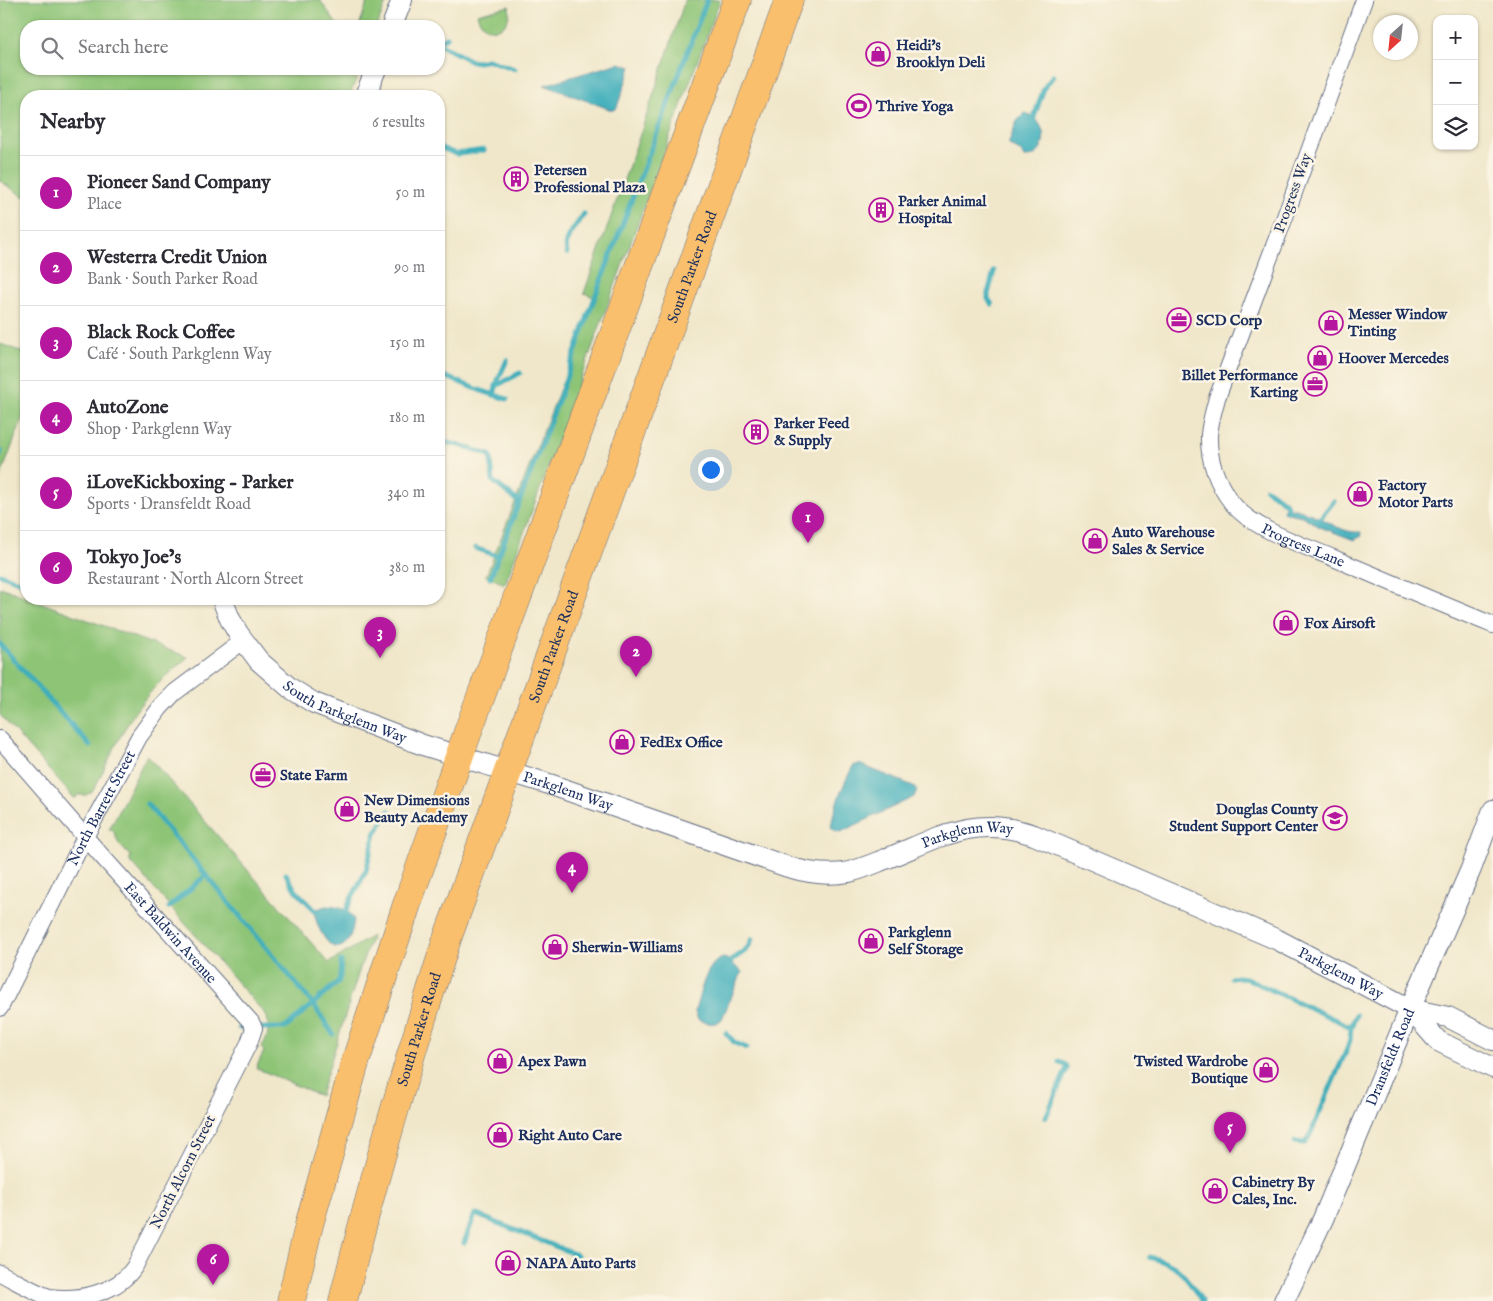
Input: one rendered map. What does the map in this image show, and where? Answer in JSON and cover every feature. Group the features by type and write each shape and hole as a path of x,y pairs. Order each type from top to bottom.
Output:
{"highway":[{"path":"291,1301 309,1225 355,1062 432,830 737,0"},
{"name":"South Parker Road","path":"343,1301 375,1179 419,1027 451,929 789,0"},
{"path":"273,1301 278,1278 309,1225"}],"street":[{"path":"394,20 402,0"},
{"name":"Progress Way","path":"1222,386 1364,0"},
{"path":"368,90 374,75"},
{"name":"Progress Lane","path":"1222,386 1211,421 1209,434 1211,455 1221,486 1239,511 1257,524 1283,536 1493,625"},
{"name":"South Parkglenn Way","path":"224,605 243,641 259,661 274,676 306,698 333,711 405,738 508,771"},
{"name":"North Barrett Street","path":"0,1008 85,837 139,737 160,708 188,682 243,641"},
{"name":"East Baldwin Avenue","path":"0,739 251,1022 254,1028"},
{"name":"Parkglenn Way","path":"508,771 770,861 814,873 833,874 854,870 969,828 994,826 1018,829 1278,940 1410,1010"},
{"name":"Dransfeldt Road","path":"1284,1301 1323,1219 1471,869 1493,810"},
{"path":"1410,1010 1448,1017 1493,1040"},
{"path":"1410,1010 1438,1040 1493,1068"},
{"name":"North Alcorn Street","path":"0,1273 50,1298 72,1301 91,1298 108,1291 124,1281 135,1266 249,1043 254,1028"}],"green space":[{"path":"1,0 320,0 334,20 20,20 20,75 358,75 352,90 20,90 20,194 0,181"},
{"path":"368,0 387,0 379,20 361,20"},
{"path":"685,0 720,0 505,584 486,576 596,298 584,293"},
{"path":"509,6 507,22 497,29 486,27 477,14"},
{"path":"0,344 20,351 20,425 0,478"},
{"path":"0,587 20,595 20,605 47,605 188,657 154,688 136,710 122,733 93,791 86,795 77,795 74,798 0,715"},
{"path":"147,755 329,963 372,936 320,1096 256,1068 264,1051 261,1048 266,1040 269,1027 265,1014 129,860 131,857 119,844 113,830 109,830"}],"water":[{"path":"619,63 631,67 617,107 614,110 544,85"},
{"path":"1025,113 1033,117 1039,124 1043,131 1044,139 1038,152 1032,156 1024,157 1020,151 1009,145 1009,142 1017,121"},
{"path":"1285,507 1312,514 1349,531 1361,532 1362,536 1354,540 1320,527 1302,516 1284,512"},
{"path":"859,764 911,785 917,790 914,797 841,832 836,831 831,827 836,804 853,766"},
{"path":"326,906 346,911 354,920 352,932 347,942 340,947 334,947 328,942 323,936 316,920 315,911"},
{"path":"723,958 727,959 742,972 722,1019 716,1023 707,1023 698,1020 695,1012 708,971 712,965"}],"waterway":[{"path":"490,578 707,0"},
{"path":"445,47 471,61 488,60 515,69"},
{"path":"1032,123 1044,88 1053,76"},
{"path":"445,149 456,154 484,150"},
{"path":"567,253 566,248 569,237 584,214"},
{"path":"992,304 988,299 988,294 994,271"},
{"path":"494,395 507,360"},
{"path":"496,386 520,373"},
{"path":"445,376 507,399"},
{"path":"445,442 490,455 493,481 519,502"},
{"path":"0,455 1,451"},
{"path":"1266,489 1286,503 1288,511"},
{"path":"1318,521 1334,501"},
{"path":"475,548 498,556"},
{"path":"0,574 20,582"},
{"path":"0,644 90,746"},
{"path":"147,804 313,1004 333,1034"},
{"path":"344,916 366,871 375,834 389,811"},
{"path":"286,874 296,891 320,915"},
{"path":"169,907 205,876"},
{"path":"727,965 747,948 752,939"},
{"path":"239,1028 285,1028 338,982 341,961"},
{"path":"1231,978 1246,978 1351,1027"},
{"path":"1295,1142 1305,1143 1309,1137 1347,1049 1351,1027 1356,1015"},
{"path":"726,1033 735,1043 747,1048"},
{"path":"1046,1117 1067,1068 1066,1065 1059,1062"},
{"path":"464,1243 475,1214 577,1255"},
{"path":"1149,1257 1160,1260 1181,1272 1202,1301"}],"place":[{"name":"Heidi's Brooklyn Deli","path":"878,54"},
{"name":"Thrive Yoga","path":"859,106"},
{"name":"Petersen Professional Plaza","path":"516,179"},
{"name":"Parker Animal Hospital","path":"881,210"},
{"name":"SCD Corp","path":"1179,320"},
{"name":"Messer Window Tinting","path":"1331,323"},
{"name":"Hoover Mercedes","path":"1320,358"},
{"name":"Billet Performance Karting","path":"1315,384"},
{"name":"Parker Feed & Supply","path":"756,432"},
{"name":"Factory Motor Parts","path":"1360,494"},
{"name":"Auto Warehouse Sales & Service","path":"1095,541"},
{"name":"Pioneer Sand Company","path":"808,543"},
{"name":"Fox Airsoft","path":"1286,623"},
{"name":"Black Rock Coffee","path":"380,658"},
{"name":"Westerra Credit Union","path":"636,677"},
{"name":"FedEx Office","path":"622,742"},
{"name":"State Farm","path":"263,775"},
{"name":"New Dimensions Beauty Academy","path":"347,809"},
{"name":"Douglas County Student Support Center","path":"1335,818"},
{"name":"AutoZone","path":"572,893"},
{"name":"Parkglenn Self Storage","path":"871,941"},
{"name":"Sherwin-Williams","path":"555,947"},
{"name":"Apex Pawn","path":"500,1061"},
{"name":"Twisted Wardrobe Boutique","path":"1266,1070"},
{"name":"Right Auto Care","path":"500,1135"},
{"name":"iLoveKickboxing - Parker","path":"1230,1153"},
{"name":"Cabinetry By Cales, Inc.","path":"1215,1191"},
{"name":"NAPA Auto Parts","path":"508,1263"},
{"name":"Tokyo Joe’s","path":"213,1285"}]}
